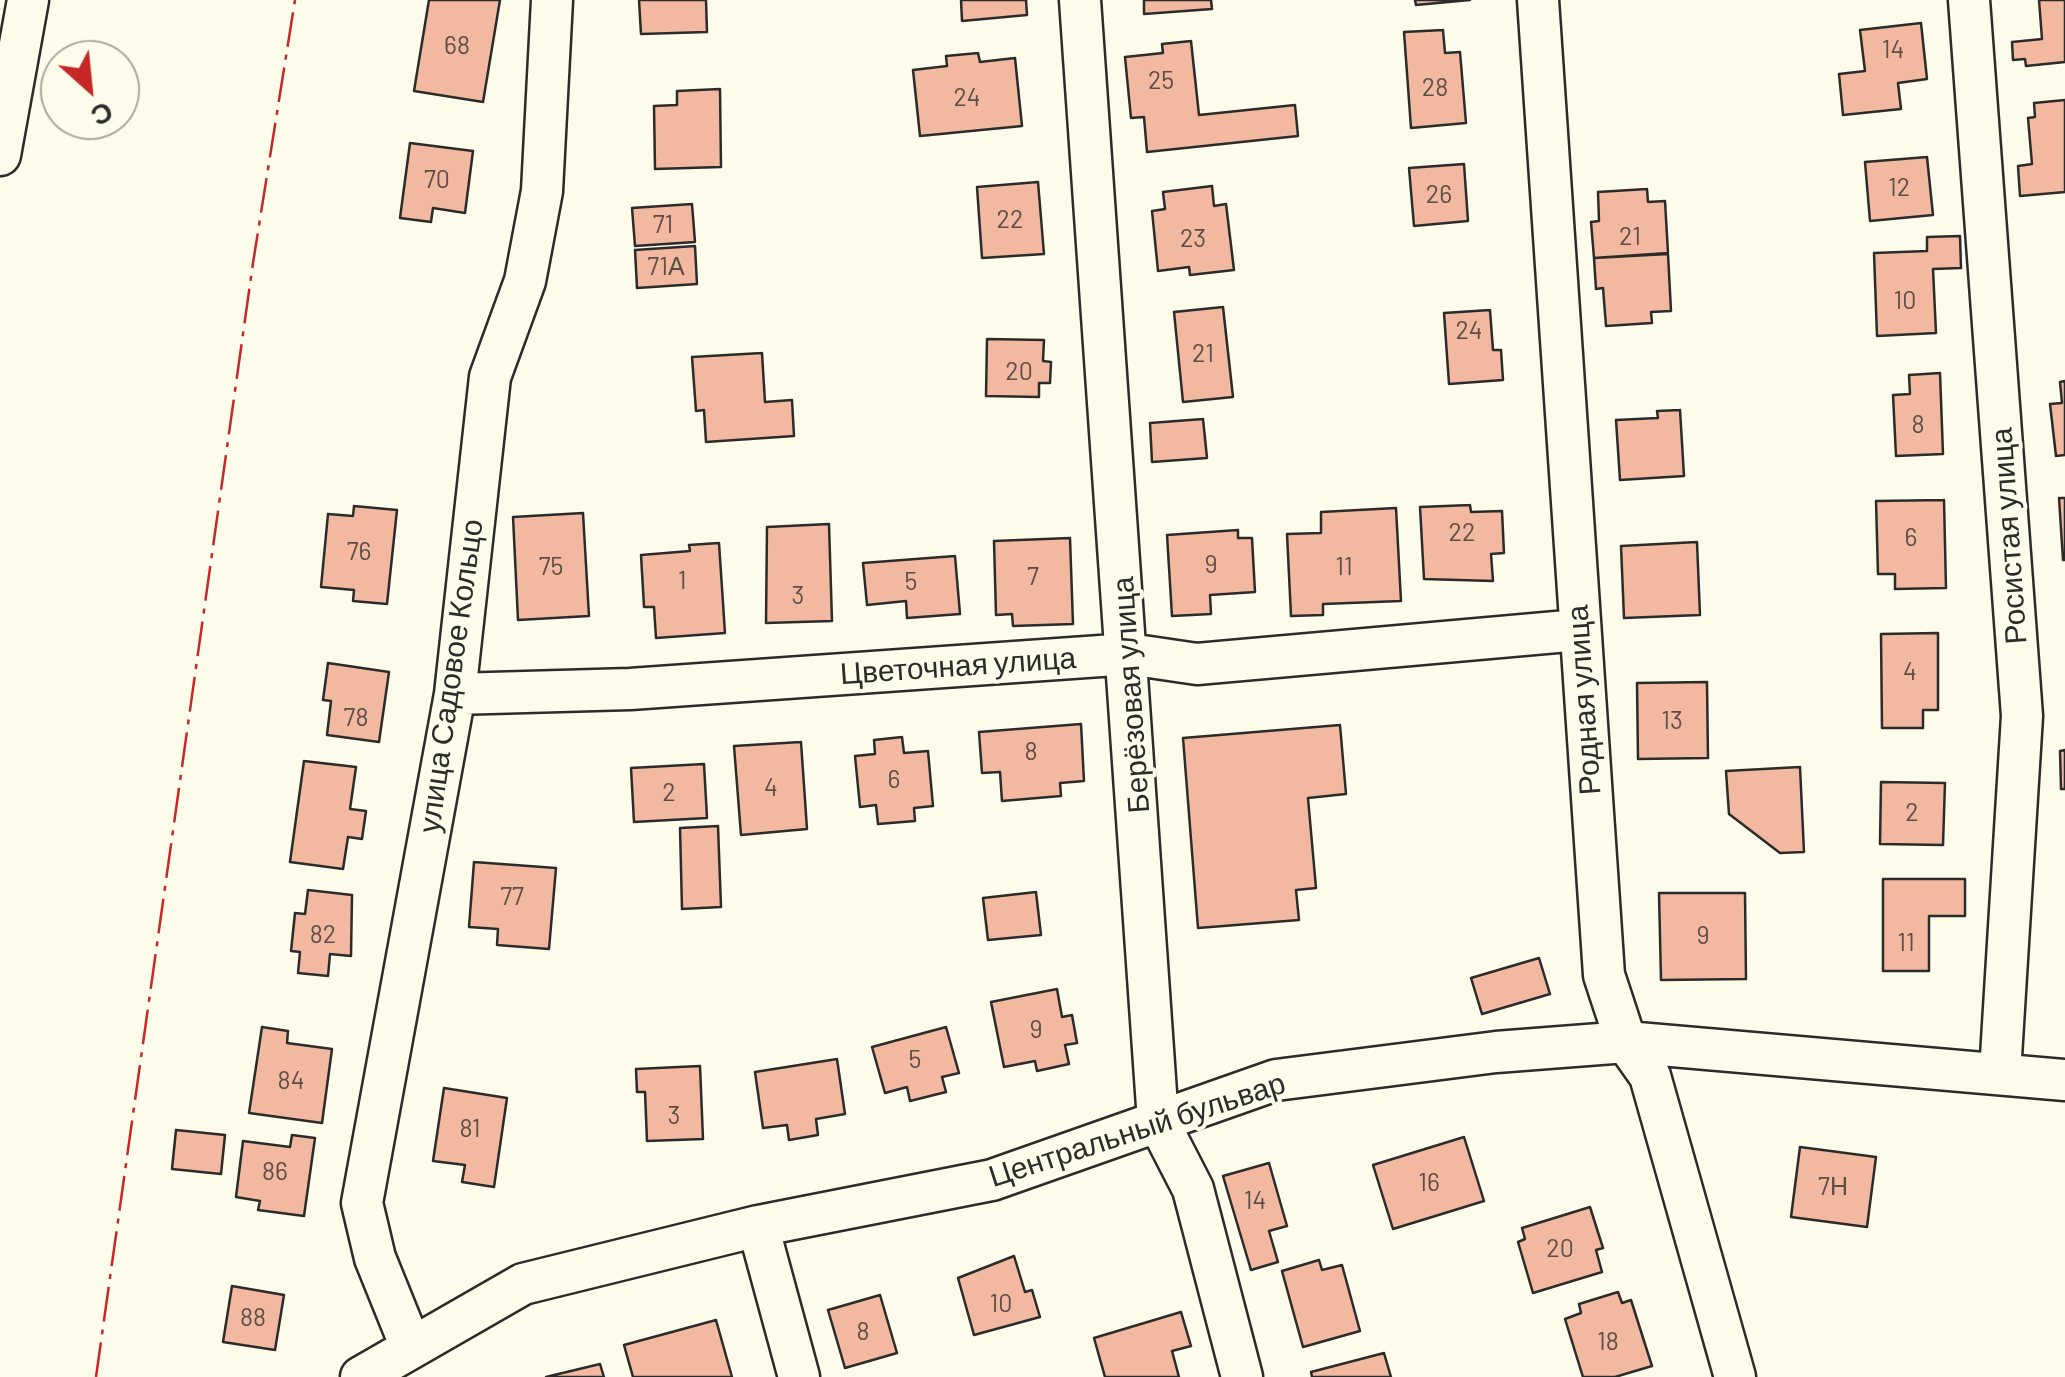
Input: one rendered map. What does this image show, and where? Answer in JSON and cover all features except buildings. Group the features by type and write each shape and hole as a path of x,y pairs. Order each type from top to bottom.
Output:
{"street":[{"path":"0,154 28,0"},
{"name":"улица Садовое Кольцо","path":"412,1347 375,1258 362,1204 455,694 490,376 525,281 542,191 552,0"},
{"name":"Берёзовая улица","path":"1080,0 1129,654 1158,1122 1194,1190 1242,1377"},
{"name":"Родная улица","path":"1538,0 1604,975 1626,1042 1650,1076 1735,1377"},
{"name":"Росистая улица","path":"1969,0 2022,716 2000,1073"},
{"name":"Цветочная улица","path":"455,694 630,689 1129,654 1197,664 1579,630"},
{"name":"Центральный бульвар","path":"362,1377 524,1284 758,1226 992,1180 1276,1080 1496,1052 1626,1042 2065,1080"},
{"path":"758,1226 798,1377"}],"power":[{"path":"96,1377 253,263 295,0"}]}
